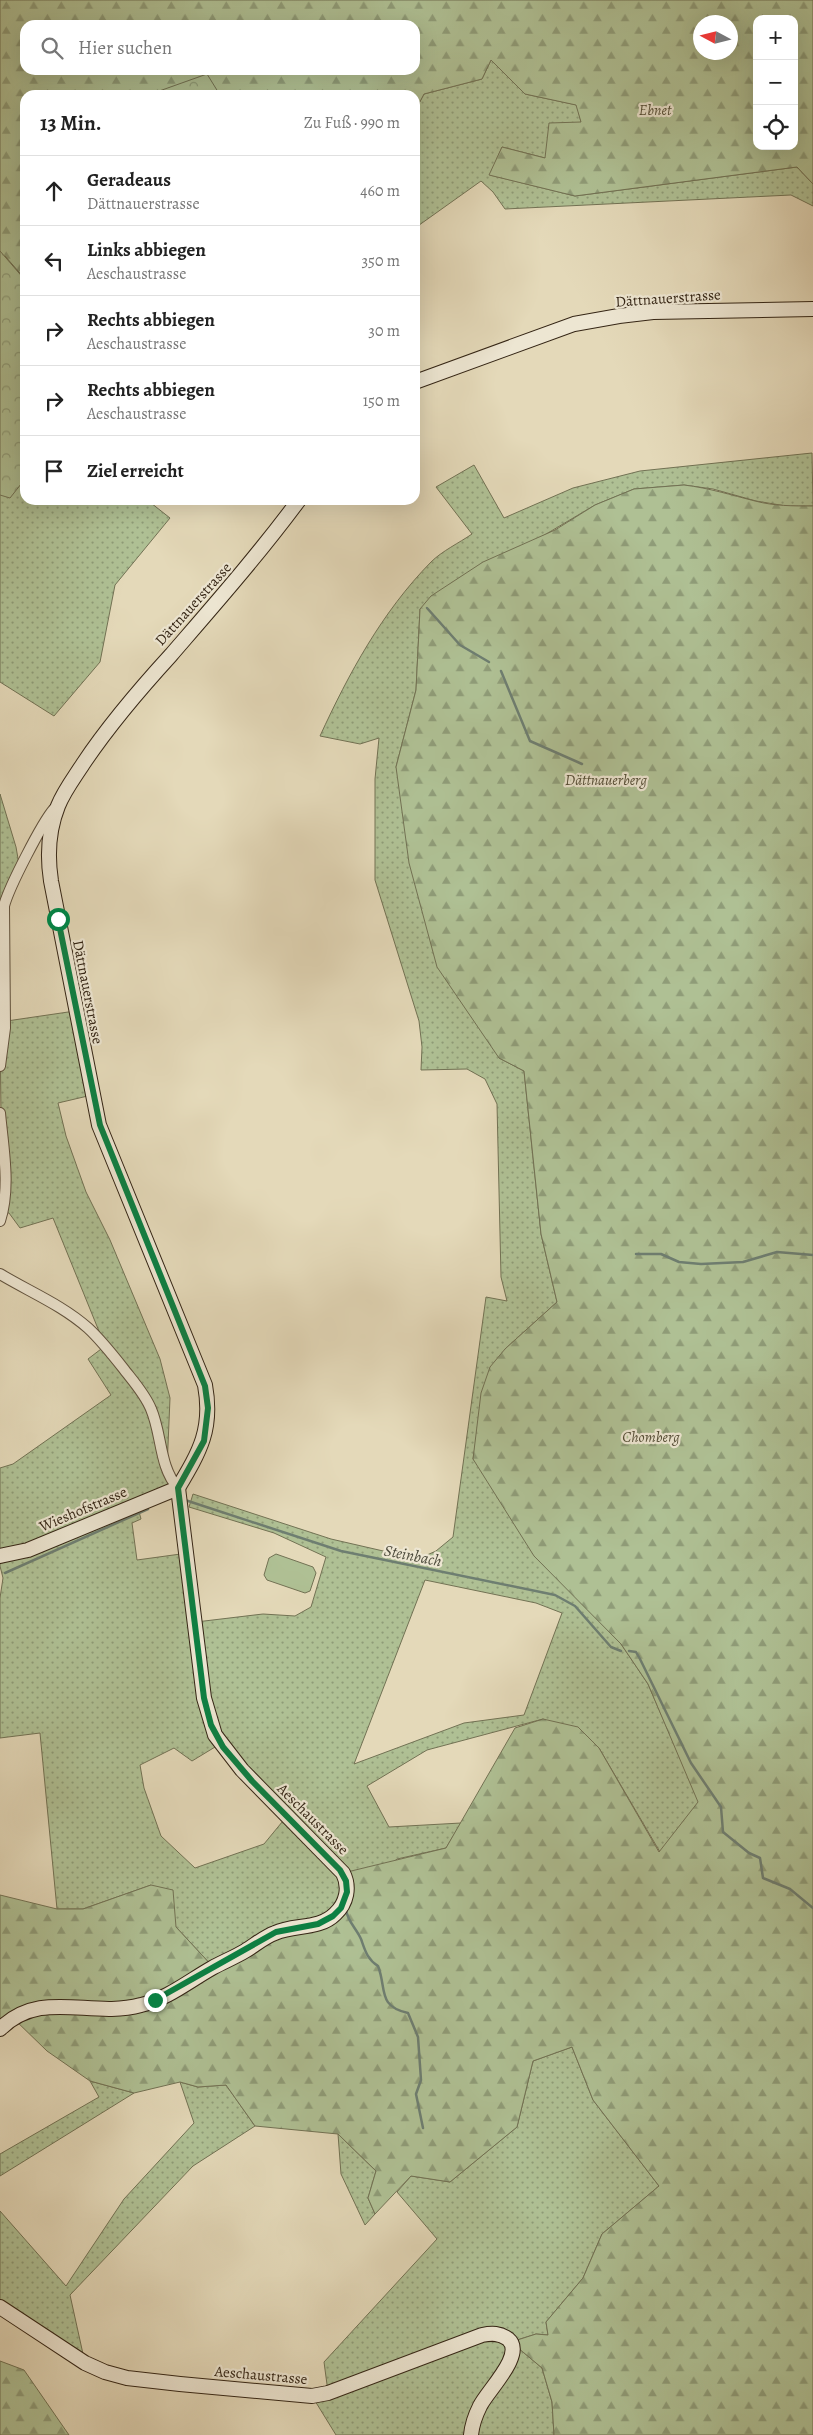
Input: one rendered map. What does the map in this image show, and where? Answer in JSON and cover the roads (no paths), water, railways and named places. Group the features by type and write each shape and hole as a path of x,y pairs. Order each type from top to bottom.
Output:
{"street":[{"name":"Dättnauerstrasse","path":"420,380 574,324 653,312 813,309"},
{"name":"Dättnauerstrasse","path":"178,1488 204,1441 208,1419 207,1396 202,1375 110,1155 95,1109 49,869 50,838 58,805 97,744 137,691 241,576 295,505"},
{"path":"0,1066 5,1028 5,903 45,821 58,805"},
{"path":"0,1113 4,1184 0,1221"},
{"path":"0,1274 54,1303 86,1326 101,1341 135,1383 149,1405 158,1429 169,1475 178,1488"},
{"name":"Wieshofstrasse","path":"0,1556 36,1547 178,1488"},
{"name":"Aeschaustrasse","path":"0,2029 12,2017 35,2008 90,2009 124,2008 144,2005 171,1992 276,1932 323,1922 337,1913 346,1897 347,1886 343,1873 242,1770 215,1735 204,1698 178,1488"},
{"name":"Aeschaustrasse","path":"0,2307 85,2363 105,2372 127,2378 312,2396 328,2392 482,2334 492,2333 503,2336 511,2342 513,2350 510,2362 481,2404 471,2435"}],"waterway":[{"path":"427,608 460,645 489,662"},
{"path":"501,671 530,741 582,764"},
{"path":"636,1254 661,1254 679,1262 701,1264 743,1262 777,1252 813,1255"},
{"name":"Steinbach","path":"185,1500 341,1551 555,1595 575,1606 611,1647 621,1651"},
{"name":"Steinbach","path":"5,1573 148,1509"},
{"name":"Steinbach","path":"629,1651 636,1652 691,1763 721,1807 723,1832 749,1853 760,1858 763,1878 790,1889 813,1908"},
{"path":"346,1910 348,1918 359,1935 367,1954 378,1966 387,2001 398,2010 408,2013 418,2037 421,2080 416,2094 423,2128"}],"park label":[{"name":"Ebnet","path":"655,110"},
{"name":"Dättnauerberg","path":"606,780"},
{"name":"Chomberg","path":"651,1437"}]}
